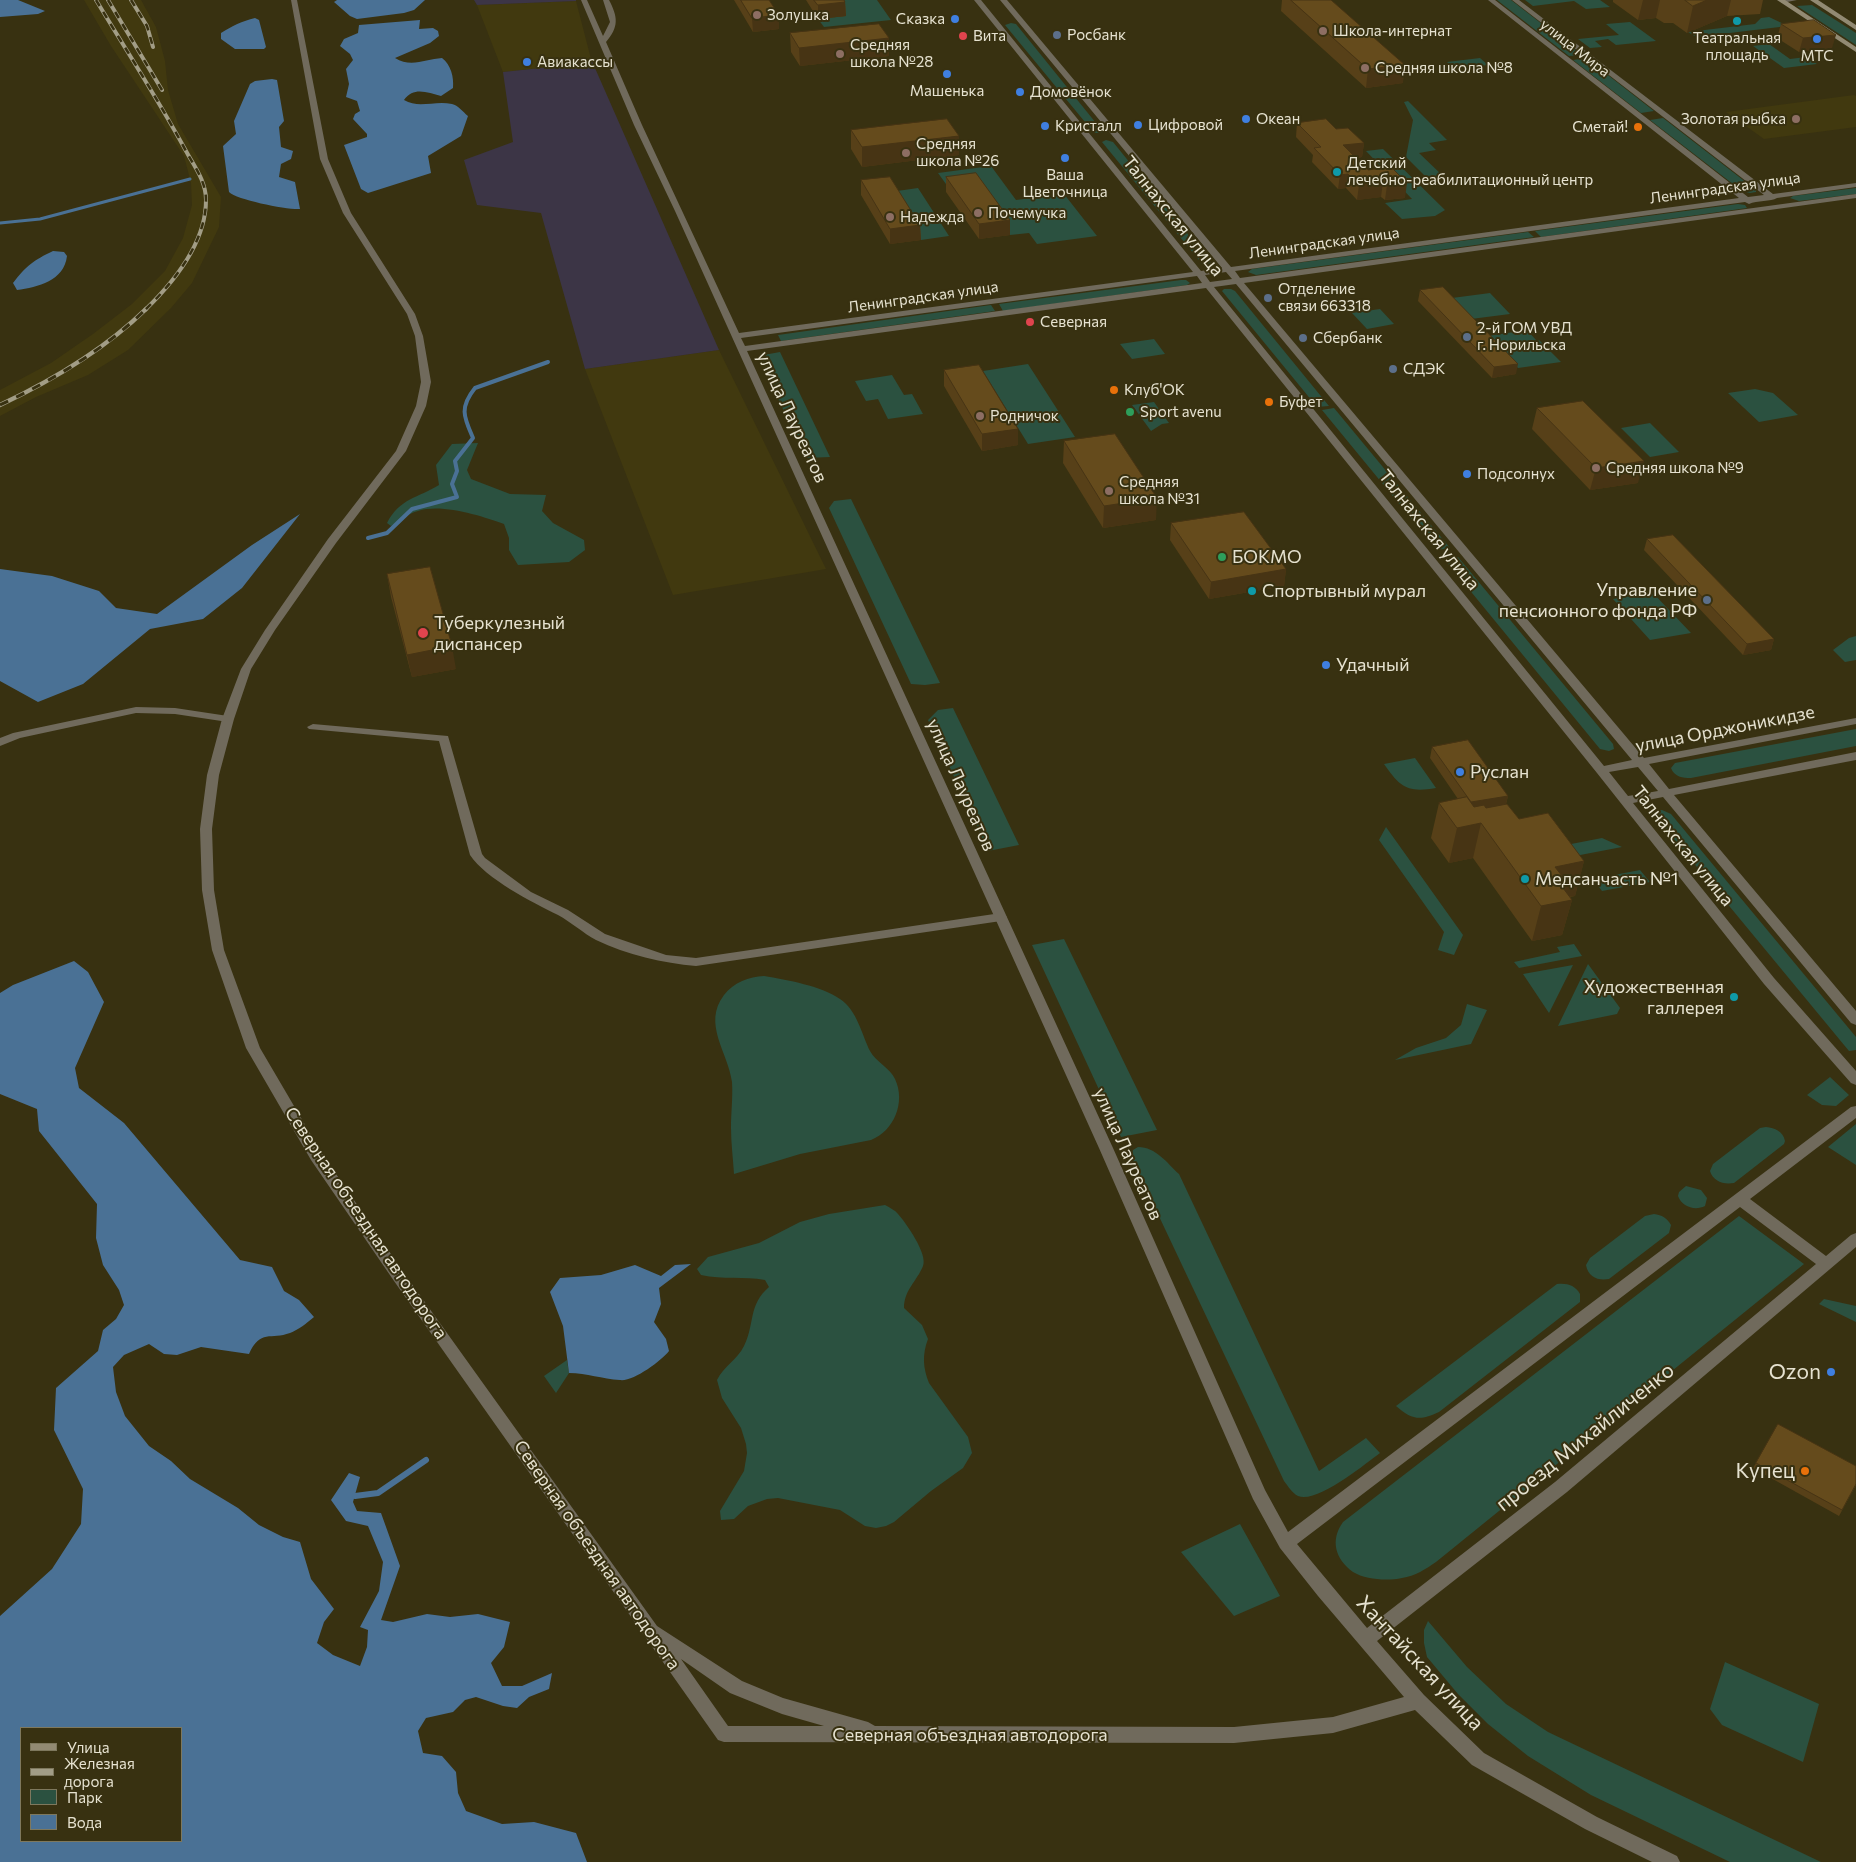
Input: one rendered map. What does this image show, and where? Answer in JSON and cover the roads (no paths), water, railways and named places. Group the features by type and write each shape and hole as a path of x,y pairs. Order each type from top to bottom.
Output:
{"main road":[{"path":"1813,0 1856,28"},
{"path":"1781,1 1856,50"}],"street":[{"name":"Северная объездная автодорога","path":"294,0 324,158 347,213 411,314 419,336 426,382 421,406 401,451 326,549 270,630 246,669 228,718 213,775 206,829 208,890 218,950 252,1048 316,1156 399,1277 724,1734 1234,1735 1333,1725 1418,1701"},
{"name":"улица Лауреатов","path":"584,0 638,125 1106,1148 1259,1494 1286,1543"},
{"path":"602,42 613,31 615,23 606,0"},
{"name":"Талнахская улица","path":"977,0 1601,770 1769,981 1856,1080"},
{"name":"Талнахская улица","path":"1003,0 1856,1020"},
{"name":"улица Мира","path":"1492,0 1759,209"},
{"name":"улица Мира","path":"1515,0 1783,206"},
{"path":"1781,1 1794,0"},
{"path":"1641,117 1664,114"},
{"name":"Ленинградская улица","path":"736,336 1856,185"},
{"name":"Ленинградская улица","path":"742,349 1856,196"},
{"path":"0,742 35,731 136,710 175,711 228,718"},
{"name":"улица Орджоникидзе","path":"1601,770 1856,721"},
{"path":"313,727 444,738 476,855 481,862 526,895 564,913 601,937 642,952 666,958 696,962 1001,917"},
{"path":"1624,801 1856,756"},
{"path":"1286,1543 1856,1111"},
{"path":"1740,1199 1827,1264"},
{"name":"проезд Михайличенко","path":"1366,1640 1561,1487 1856,1240"},
{"name":"Хантайская улица","path":"1286,1543 1324,1591 1418,1701 1478,1759 1591,1823 1671,1862"},
{"path":"648,1628 736,1687 782,1706 884,1734"}],"water":[{"path":"0,0 18,0 45,11 38,14 0,17"},
{"path":"337,0 425,0 414,10 404,13 357,19 350,16 334,2"},
{"path":"255,18 259,20 266,47 264,49 235,49 221,39 221,33 225,30"},
{"path":"420,20 419,29 433,28 438,31 439,36 430,43 395,58 413,63 442,58 448,64 451,72 453,88 441,96 417,92 412,93 404,100 415,104 452,104 468,116 461,136 428,156 431,173 368,193 361,189 344,145 367,137 367,134 353,119 355,114 360,111 357,101 346,97 349,84 346,69 353,60 350,54 340,46 344,39 358,33 359,25"},
{"path":"277,80 284,121 279,127 281,147 293,151 291,159 281,164 279,177 295,182 300,209 263,204 229,192 223,146 236,134 234,121 250,84 255,81"},
{"path":"53,251 64,252 67,256 61,271 41,285 17,290 13,283 22,272 35,261"},
{"path":"300,514 242,588 203,619 150,629 83,684 38,702 0,681 0,569 52,576 99,591 116,608 157,614 252,545"},
{"path":"74,961 88,972 104,1002 75,1068 79,1088 124,1123 240,1260 272,1267 284,1291 299,1300 314,1317 290,1333 262,1338 257,1341 249,1354 201,1347 177,1355 164,1354 149,1344 124,1355 113,1367 116,1392 125,1416 149,1446 171,1461 190,1479 238,1508 259,1525 283,1537 300,1542 311,1579 334,1609 324,1622 317,1643 333,1655 360,1666 367,1647 368,1630 360,1627 379,1591 383,1562 368,1526 346,1521 331,1500 349,1473 360,1477 353,1502 357,1511 381,1513 400,1566 381,1620 393,1622 427,1614 450,1617 478,1614 510,1622 504,1647 491,1663 502,1686 522,1686 552,1673 549,1689 529,1697 517,1708 503,1706 476,1697 465,1700 453,1712 426,1718 418,1731 423,1753 442,1756 456,1772 458,1793 466,1811 502,1824 534,1822 576,1833 587,1862 0,1862 0,1616 52,1569 81,1524 83,1489 54,1430 56,1388 98,1351 103,1330 116,1319 124,1305 119,1290 103,1265 96,1238 97,1204 39,1131 37,1109 0,1094 0,993 13,985"},
{"path":"691,1264 659,1288 661,1304 654,1322 666,1339 669,1351 660,1360 646,1370 626,1380 569,1373 563,1326 550,1292 560,1278 601,1275 635,1265 661,1276 675,1265"}],"waterway":[{"path":"0,223 40,219 190,179"},
{"path":"368,538 387,533 412,509 457,497 452,484 457,471 455,461 473,438 465,418 465,407 470,395 475,388 548,362"},
{"path":"355,1496 378,1493 426,1460"}],"railway":[{"path":"96,0 153,94 204,186 206,200 205,216 194,246 177,274 146,309"},
{"path":"108,0 162,90"},
{"path":"131,0 147,26 153,47"},
{"path":"0,405 77,363 113,338 146,309"}],"place":[{"name":"Золушка","path":"757,15"},
{"name":"Сказка","path":"955,19"},
{"name":"Театральная площадь","path":"1737,21"},
{"name":"Школа-интернат","path":"1323,31"},
{"name":"Росбанк","path":"1057,35"},
{"name":"Вита","path":"963,36"},
{"name":"МТС","path":"1817,39"},
{"name":"Средняя школа №28","path":"840,54"},
{"name":"Авиакассы","path":"527,62"},
{"name":"Средняя школа №8","path":"1365,68"},
{"name":"Машенька","path":"947,74"},
{"name":"Домовёнок","path":"1020,92"},
{"name":"Океан","path":"1246,119"},
{"name":"Золотая рыбка","path":"1796,119"},
{"name":"Цифровой","path":"1138,125"},
{"name":"Кристалл","path":"1045,126"},
{"name":"Сметай!","path":"1638,127"},
{"name":"Средняя школа №26","path":"906,153"},
{"name":"Ваша Цветочница","path":"1065,158"},
{"name":"Детский лечебно-реабилитационный центр","path":"1337,172"},
{"name":"Почемучка","path":"978,213"},
{"name":"Надежда","path":"890,217"},
{"name":"Отделение связи 663318","path":"1268,298"},
{"name":"Северная","path":"1030,322"},
{"name":"2-й ГОМ УВД г. Норильска","path":"1467,337"},
{"name":"Сбербанк","path":"1303,338"},
{"name":"СДЭК","path":"1393,369"},
{"name":"Клуб'ОК","path":"1114,390"},
{"name":"Буфет","path":"1269,402"},
{"name":"Sport avenu","path":"1130,412"},
{"name":"Родничок","path":"980,416"},
{"name":"Средняя школа №9","path":"1596,468"},
{"name":"Подсолнух","path":"1467,474"},
{"name":"Средняя школа №31","path":"1109,491"},
{"name":"БОКМО","path":"1222,557"},
{"name":"Спортывный мурал","path":"1252,591"},
{"name":"Управление пенсионного фонда РФ","path":"1707,600"},
{"name":"Туберкулезный диспансер","path":"423,633"},
{"name":"Удачный","path":"1326,665"},
{"name":"Руслан","path":"1460,772"},
{"name":"Медсанчасть №1","path":"1525,879"},
{"name":"Художественная галлерея","path":"1734,997"},
{"name":"Ozon","path":"1831,1372"},
{"name":"Купец","path":"1805,1471"}]}
